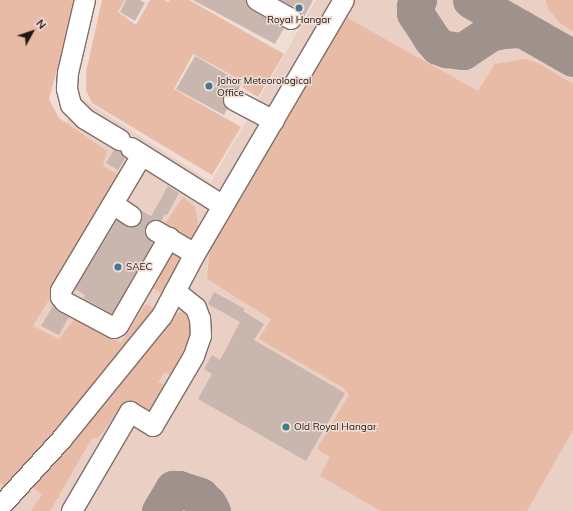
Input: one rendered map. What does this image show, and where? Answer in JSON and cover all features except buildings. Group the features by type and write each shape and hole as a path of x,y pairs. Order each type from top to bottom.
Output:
{"lane":[{"path":"85,0 68,73 67,89 71,105 85,119 223,206"},
{"path":"257,0 291,19"},
{"path":"0,507 62,439 162,316 195,254 344,0"},
{"path":"234,100 274,121"},
{"path":"131,148 113,204 61,291 61,297 65,302 114,328 118,326 140,287 162,234 195,254"},
{"path":"113,204 131,216"},
{"path":"72,511 130,412 153,426 194,356 201,336 200,318 196,308 172,297 140,287"}],"shaded area":[{"path":"0,0 76,0 49,99 59,118 107,151 103,166 124,178 33,326 59,339 75,318 121,343 146,304 157,310 8,489 0,483"},
{"path":"102,0 125,0 118,12 136,25 150,0 164,0 168,2 170,0 189,0 284,54 258,97 242,87 244,82 193,54 174,89 241,127 212,175 92,103 86,91 86,72"},
{"path":"316,0 573,0 573,511 0,511 0,245 80,97 211,182"},
{"path":"546,0 573,0 573,31 561,24 548,9"},
{"path":"342,15 478,91 495,64 525,59 538,63 573,84 573,430 527,511 381,511 320,476 330,457 317,449 349,395 344,388 259,339 271,319 207,279 210,247"},
{"path":"183,197 195,207 200,236 193,247 162,228"},
{"path":"170,248 185,256 166,296 149,286"},
{"path":"180,312 186,314 190,319 194,336 174,377 165,372 158,382 168,387 152,416 126,401 98,438 92,438 50,511 31,511 42,495 31,486 168,320"}],"taxiway":[{"path":"418,0 415,6 415,13 431,38 438,46 446,49 463,51 490,33 503,30 522,29"},
{"path":"471,0 573,58"},
{"path":"160,511 173,489 179,489 200,496 208,504 212,511"}],"tunnel":[{"path":"131,216 156,231"}],"place":[{"name":"Royal Hangar","path":"299,8"},
{"name":"Johor Meteorological Office","path":"209,86"},
{"name":"SAEC","path":"118,267"},
{"name":"Old Royal Hangar","path":"286,427"}]}
